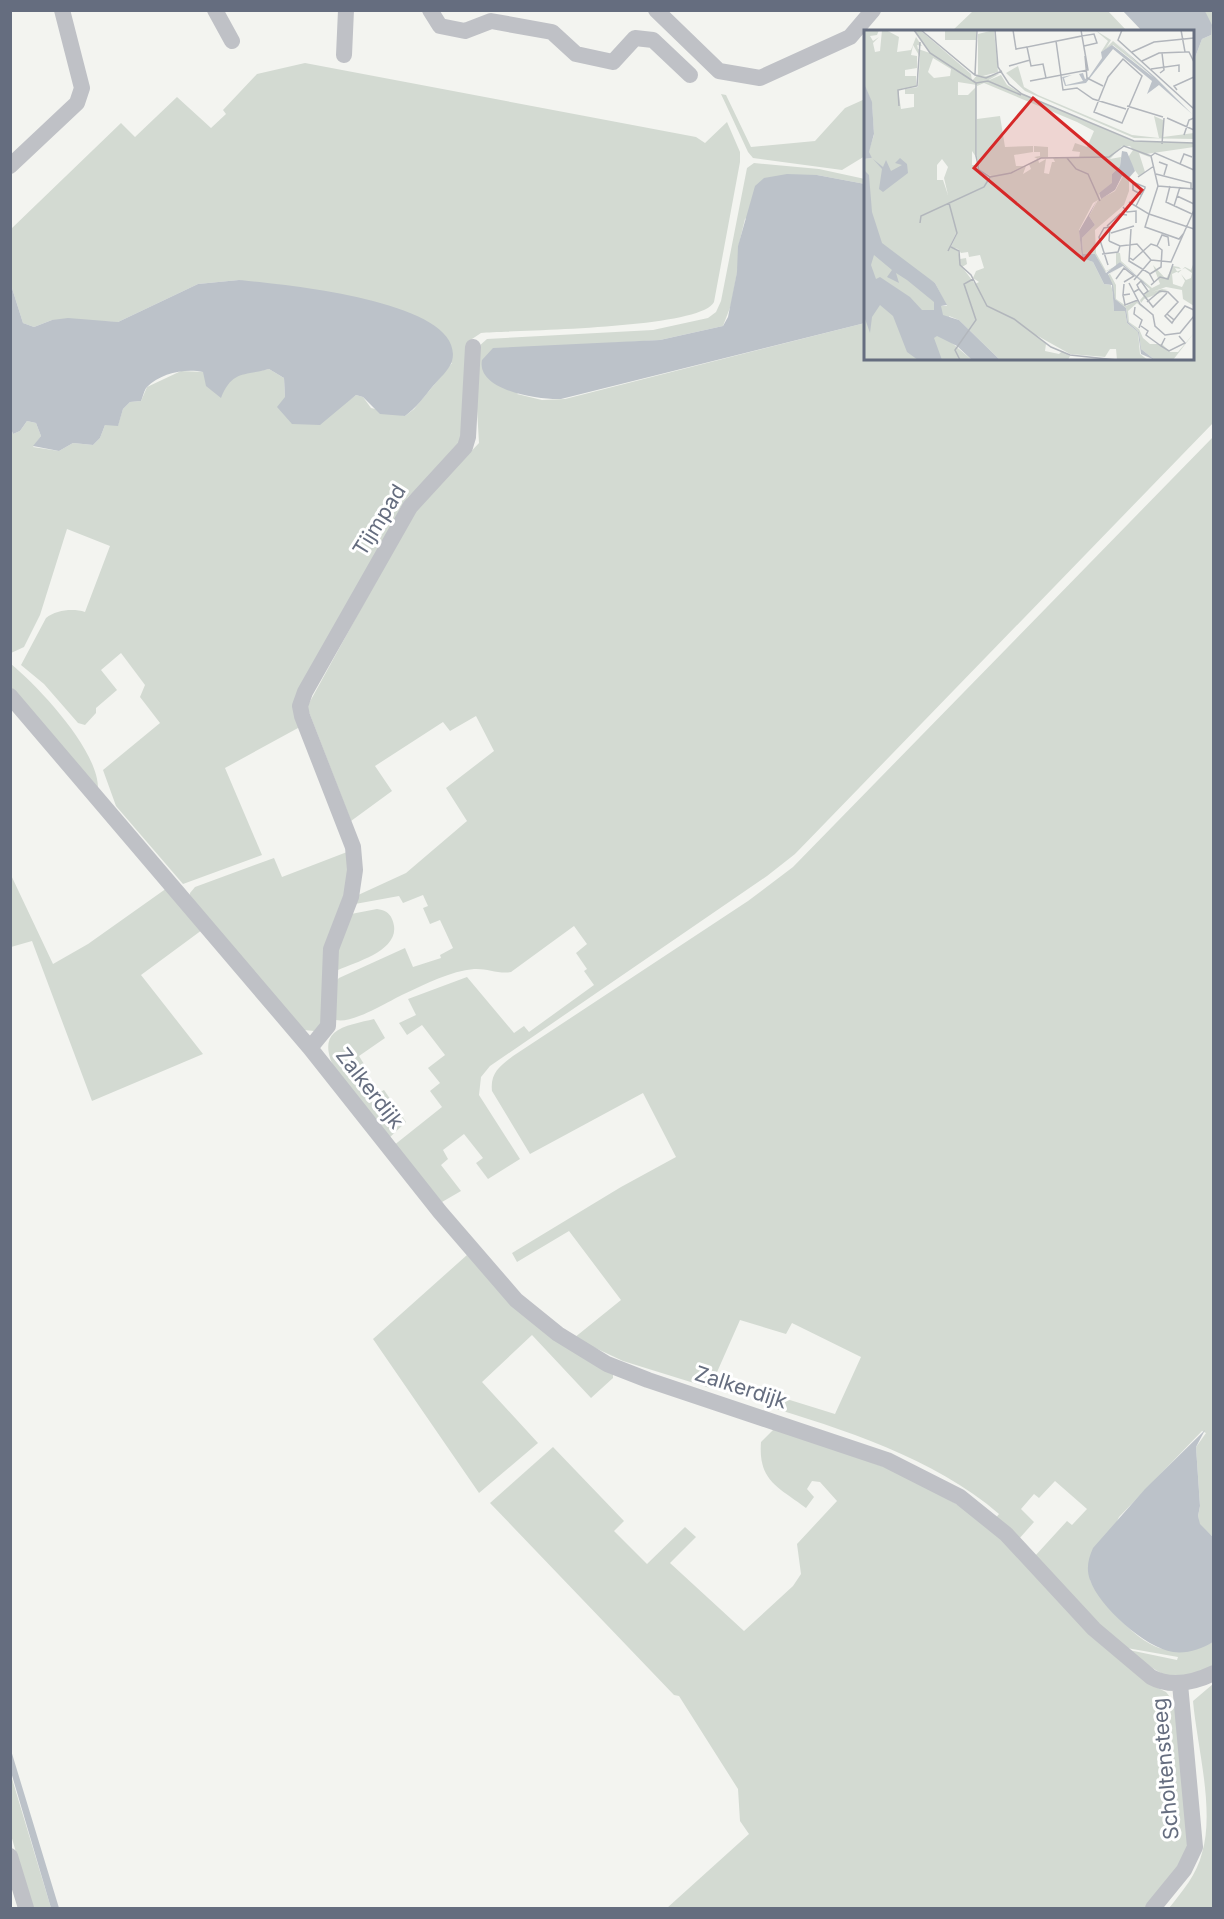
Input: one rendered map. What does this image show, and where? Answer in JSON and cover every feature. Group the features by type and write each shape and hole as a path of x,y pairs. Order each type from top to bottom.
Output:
{"street":[{"path":"10,166 77,103 80,96 82,88 62,10"},
{"path":"215,10 232,41"},
{"path":"344,55 346,10"},
{"path":"430,10 441,26 465,31 491,21 552,32 576,54 613,62 635,38 653,40 690,75"},
{"path":"658,13 719,71 760,78 850,37 873,10"},
{"name":"Tijmpad","path":"302,716 300,706 305,693 410,507 465,447 468,437 473,347"},
{"name":"Zalkerdijk","path":"10,696 310,1048 468,1246 516,1300 584,1352 627,1373 850,1446 887,1460 946,1489 988,1517 1094,1629 1132,1664 1158,1681 1179,1684"},
{"name":"Zalkerdijk","path":"302,716 353,848 355,870 351,897 331,949 328,1026 310,1048"},
{"path":"1179,1684 1214,1673"},
{"name":"Scholtensteeg","path":"1153,1908 1184,1870 1196,1847 1179,1684"},
{"path":"10,1856 26,1908"}],"shaded area":[{"path":"973,11 1108,11 1126,30 953,30"},
{"path":"1123,11 1205,11 1212,25 1211,35 1202,39 1194,60 1194,30 1141,30"},
{"path":"1205,11 1213,11 1213,423 795,854 767,876 490,1066 481,1077 479,1095 520,1159 488,1179 476,1163 483,1158 464,1134 443,1150 448,1159 441,1165 461,1191 442,1202 393,1146 442,1107 430,1091 440,1083 428,1068 445,1055 422,1025 407,1035 399,1023 416,1015 408,999 467,977 514,1033 524,1026 529,1032 594,985 584,971 587,969 576,953 587,944 574,926 511,972 479,969 456,972 438,978 352,1019 336,1020 333,984 339,978 405,948 413,967 441,958 440,955 453,948 440,920 430,924 423,908 428,906 423,895 403,903 399,896 355,904 356,896 406,873 467,821 446,788 494,751 476,716 450,731 443,722 375,766 392,791 351,821 307,707 414,512 479,443 475,374 478,347 487,339 653,330 708,318 716,312 721,301 747,168 754,163 819,169 864,179 864,184 817,175 800,175 745,219 738,248 740,257 731,305 723,326 660,340 580,345 517,394 542,400 565,399 864,323 864,360 1194,360 1194,60 1202,39 1211,35"},
{"path":"305,63 696,137 705,143 727,122 740,152 740,162 714,302 702,311 644,323 481,333 472,339 463,441 456,454 408,497 353,596 298,728 225,768 262,855 183,884 116,806 103,770 160,723 140,697 145,685 121,653 101,670 117,690 96,708 96,713 85,725 78,723 44,684 21,665 46,618 65,610 85,612 110,546 67,529 40,615 24,647 11,653 10,426 13,434 20,431 27,421 36,423 41,436 33,447 59,451 73,443 93,445 100,438 105,425 118,425 123,409 130,402 141,401 147,387 181,371 203,372 226,384 235,375 269,369 284,378 285,397 349,400 356,395 363,397 371,408 405,416 414,409 452,363 239,280 198,284 118,322 52,320 34,327 23,323 11,285 11,229 121,123 135,137 177,97 211,128 226,114 223,110 257,74"},
{"path":"721,94 726,95 751,147 815,141 845,108 864,99 864,157 842,170 753,158"},
{"path":"787,174 817,175 864,184 864,323 561,399 539,398 511,392 489,379 483,371 482,360 493,348 660,340 723,326 728,317 737,272 738,246 755,186 764,178"},
{"path":"239,280 327,291 401,310 431,323 449,340 451,364 420,402 405,416 380,414 363,397 356,395 320,425 292,424 277,407 285,397 284,378 269,369 234,378 221,398 206,386 203,372 189,371 166,375 152,382 146,388 141,401 130,402 123,409 118,426 105,425 100,438 93,445 73,443 59,451 33,446 41,436 36,423 27,421 20,431 13,434 10,426 11,285 23,323 34,327 52,320 68,318 118,322 198,284"},
{"path":"1213,437 1213,1537 1199,1524 1198,1516 1200,1506 1196,1447 1206,1433 1202,1431 1119,1517 1090,1580 1111,1610 1133,1631 1154,1646 1183,1650 1213,1642 1213,1668 1177,1677 1168,1676 1151,1667 1129,1650 1177,1660 1178,1657 1121,1647 1035,1556 1067,1521 1072,1525 1087,1509 1055,1481 1039,1498 1034,1494 1021,1509 1034,1522 1018,1540 995,1519 999,1514 945,1476 885,1447 760,1404 764,1392 835,1414 861,1357 792,1323 786,1334 740,1320 710,1388 623,1361 574,1338 621,1300 569,1231 517,1262 512,1253 621,1187 676,1157 643,1093 530,1154 492,1091 492,1085 497,1070 513,1056 748,901 793,867"},
{"path":"11,664 51,703 78,738 95,773 98,788 11,688"},
{"path":"347,852 350,882 326,943 324,1020 314,1031 304,1030 190,899 190,893 195,887 274,858 282,877"},
{"path":"10,873 53,964 88,944 167,888 202,930 141,975 203,1054 92,1101 32,941 11,947"},
{"path":"377,909 386,912 392,919 394,929 392,938 386,946 367,958 338,970 335,952 351,914"},
{"path":"374,1019 385,1038 359,1056 364,1064 357,1069 375,1095 384,1090 406,1122 388,1139 357,1103 336,1071 328,1043 338,1030"},
{"path":"467,1255 529,1320 613,1374 613,1378 591,1398 532,1335 482,1382 538,1443 479,1493 373,1339"},
{"path":"776,1427 911,1477 988,1523 1174,1702 1191,1842 1183,1864 1146,1908 667,1908 749,1834 740,1821 738,1789 679,1696 674,1695 490,1503 553,1447 624,1521 614,1531 647,1564 685,1527 696,1537 670,1563 744,1631 793,1586 801,1574 797,1544 837,1501 820,1482 812,1481 807,1489 814,1497 806,1508 772,1482 763,1466 761,1442"},
{"path":"1205,1430 1196,1447 1200,1506 1198,1516 1200,1524 1213,1537 1213,1642 1194,1650 1173,1652 1149,1643 1113,1613 1095,1590 1090,1580 1088,1564 1093,1548 1145,1489"},
{"path":"1213,1684 1213,1908 1169,1908 1197,1868 1206,1836 1206,1798 1193,1701"},
{"path":"10,1747 59,1908 51,1908 11,1772"},
{"path":"10,1772 51,1908 32,1908 11,1835"}]}
